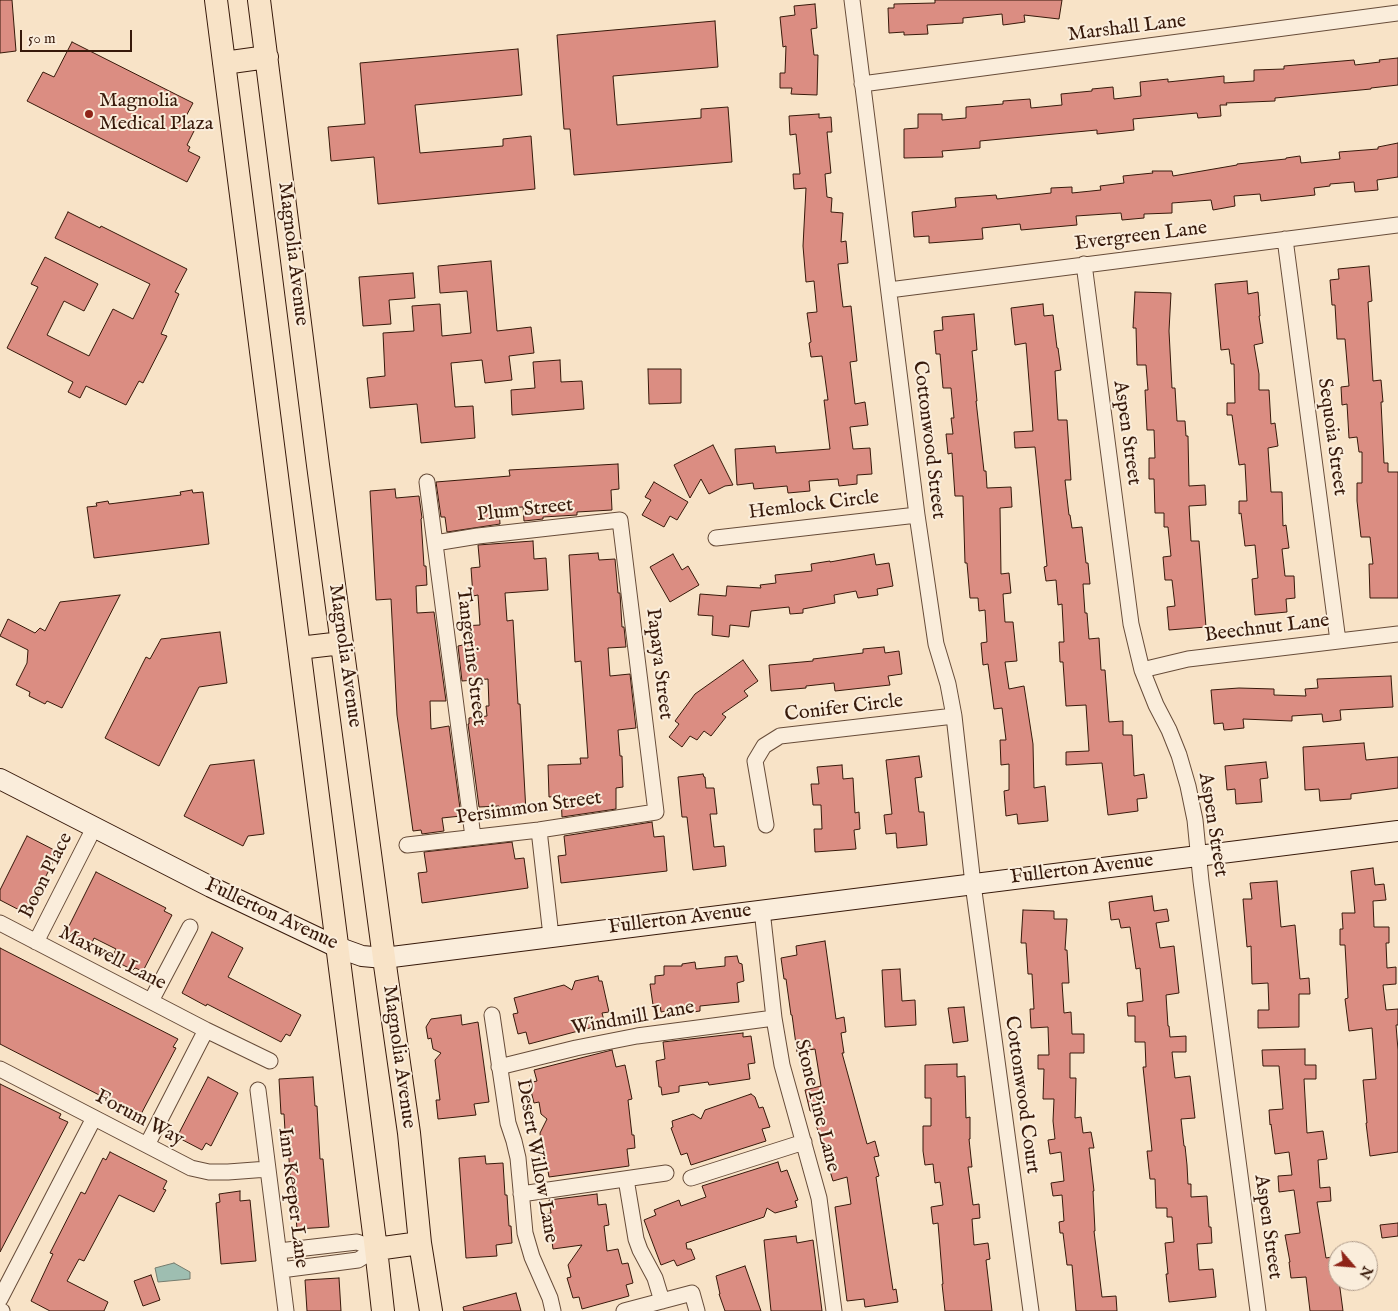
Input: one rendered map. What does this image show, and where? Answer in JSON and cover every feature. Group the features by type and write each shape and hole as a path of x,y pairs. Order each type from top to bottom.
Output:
{"main road":[{"path":"216,0 383,1311"},
{"name":"Magnolia Avenue","path":"259,0 342,643 409,1133 420,1243 431,1311"},
{"path":"224,63 267,56"},
{"path":"299,648 342,643"},
{"name":"Fullerton Avenue","path":"0,779 210,887 337,947 362,956 384,958 1398,831"},
{"path":"376,1249 420,1243"}],"street":[{"name":"Cottonwood Street","path":"852,0 917,515 936,644 948,684 954,716 972,884"},
{"name":"Marshall Lane","path":"862,84 1398,14"},
{"name":"Evergreen Lane","path":"888,290 1398,225"},
{"name":"Sequoia Street","path":"1285,239 1338,641"},
{"name":"Aspen Street","path":"1084,264 1131,624 1142,670 1179,755 1195,820 1198,856 1258,1311"},
{"name":"Tangerine Street","path":"427,482 473,837"},
{"name":"Hemlock Circle","path":"716,538 917,515"},
{"name":"Plum Street","path":"435,543 478,536 620,520"},
{"name":"Papaya Street","path":"620,520 656,812"},
{"name":"Beechnut Lane","path":"1142,670 1188,659 1398,634"},
{"name":"Conifer Circle","path":"766,825 755,761 764,746 780,736 954,716"},
{"name":"Persimmon Street","path":"407,845 539,830 656,812"},
{"name":"Boon Place","path":"36,942 94,828"},
{"path":"539,830 550,936"},
{"name":"Cottonwood Court","path":"972,884 1030,1311"},
{"name":"Stone Pine Lane","path":"762,910 774,1018 782,1064 819,1198 834,1311"},
{"name":"Maxwell Lane","path":"0,923 206,1030"},
{"path":"151,1001 190,927"},
{"name":"Desert Willow Lane","path":"492,1015 508,1123 518,1158 524,1233 550,1298 553,1311"},
{"name":"Windmill Lane","path":"499,1067 576,1048 637,1036 774,1018"},
{"path":"147,1145 206,1030 270,1061"},
{"name":"Forum Way","path":"0,1069 191,1168 210,1172 268,1169"},
{"name":"Inn Keeper Lane","path":"258,1090 286,1311"},
{"path":"0,1299 94,1118"},
{"path":"691,1178 804,1142"},
{"path":"521,1194 666,1173"},
{"path":"626,1179 636,1239 654,1278 662,1301"},
{"path":"279,1251 357,1242 376,1249"},
{"path":"281,1270 358,1260 376,1249"},
{"path":"624,1311 692,1293 697,1311"}],"shaded area":[{"path":"174,1263 190,1272 190,1279 158,1282 155,1268"}],"building":[{"path":"0,0 12,0 16,51 0,53"},
{"path":"935,0 1062,0 1059,19 1024,15 1025,22 1003,25 1002,14 963,18 963,23 927,25 928,34 904,35 904,32 889,33 888,8 894,8 894,4 935,3"},
{"path":"815,4 817,28 811,29 814,55 818,55 817,95 791,94 792,88 780,88 780,73 785,73 786,46 783,47 780,17 795,15 794,6"},
{"path":"715,21 718,67 613,76 617,125 701,118 701,109 728,107 732,162 574,175 570,129 564,129 557,35"},
{"name":"Magnolia Medical Plaza","path":"72,42 193,103 184,120 196,127 187,145 190,147 188,151 200,157 187,182 27,101 43,72 54,77"},
{"path":"518,49 522,95 415,105 420,153 503,146 503,139 531,136 535,189 378,204 374,157 331,161 328,127 365,124 360,63"},
{"path":"1398,58 1398,85 1275,98 1275,101 1226,103 1227,105 1220,105 1221,116 1198,118 1197,113 1133,119 1134,130 1097,134 1097,130 980,141 980,148 942,151 943,157 904,158 904,129 918,128 918,114 942,114 942,120 966,118 966,107 1003,104 1003,101 1030,99 1031,108 1062,105 1061,94 1092,91 1092,89 1113,87 1114,99 1141,96 1140,82 1168,79 1168,82 1224,76 1224,83 1254,81 1254,70 1284,69 1284,66 1354,60 1355,65"},
{"path":"819,114 819,118 831,117 832,132 827,132 831,173 825,174 827,197 832,198 831,212 843,213 841,242 846,241 848,263 838,264 841,291 843,307 851,306 857,361 850,362 855,404 865,402 868,425 850,427 853,449 870,448 872,474 857,475 857,484 839,486 838,479 809,481 810,491 788,493 787,486 754,489 753,483 737,485 735,449 775,446 776,453 830,449 824,400 828,400 822,356 811,357 809,343 811,342 807,313 817,312 814,281 806,282 803,246 806,188 794,189 793,174 800,174 796,134 790,135 789,116"},
{"path":"1398,143 1398,177 1377,180 1378,190 1355,192 1354,182 1330,184 1330,186 1314,188 1315,195 1261,201 1260,194 1234,196 1235,206 1213,210 1211,200 1172,203 1172,213 1144,214 1144,218 1122,220 1121,213 1076,216 1077,225 1021,230 1020,224 982,228 983,239 929,243 929,236 914,237 912,212 956,207 955,198 996,195 997,199 1051,193 1051,188 1072,187 1072,193 1101,190 1100,186 1124,183 1123,176 1153,173 1152,171 1172,171 1173,176 1237,164 1300,156 1301,163 1340,159 1339,152 1378,149 1378,147"},
{"path":"68,212 100,228 101,226 187,269 175,292 179,294 161,334 167,336 143,383 139,381 126,405 86,386 80,398 68,392 73,382 7,348 38,287 31,284 45,257 98,284 84,311 64,301 47,335 89,356 113,309 133,319 150,284 55,238"},
{"path":"491,261 497,331 531,327 534,353 509,356 512,380 485,383 482,360 451,363 455,407 473,406 475,438 421,443 417,404 370,408 367,378 385,376 383,333 414,331 412,306 440,304 442,336 471,333 467,291 440,293 438,266"},
{"path":"1369,266 1372,301 1368,302 1373,381 1381,380 1384,463 1388,463 1388,472 1398,472 1398,598 1370,598 1369,564 1373,564 1370,537 1361,537 1357,501 1357,483 1362,483 1362,452 1359,452 1357,437 1349,438 1347,404 1342,405 1341,387 1349,386 1345,339 1337,339 1335,305 1332,305 1330,280 1339,279 1338,269"},
{"path":"413,273 415,298 389,300 391,324 363,326 359,277"},
{"path":"1247,281 1248,294 1258,292 1263,343 1254,345 1259,374 1259,390 1269,390 1271,424 1275,423 1278,446 1268,448 1271,492 1282,492 1283,526 1286,525 1289,548 1282,549 1285,576 1294,576 1295,598 1286,599 1287,612 1255,615 1252,579 1258,578 1255,545 1245,546 1241,513 1239,514 1239,501 1247,501 1245,464 1239,465 1232,415 1227,415 1227,403 1235,403 1234,364 1231,364 1229,349 1221,350 1215,284"},
{"path":"1135,292 1171,293 1169,331 1172,388 1175,388 1177,421 1185,421 1186,436 1188,436 1189,486 1205,485 1206,505 1189,506 1191,541 1199,541 1206,627 1169,630 1167,607 1175,606 1172,580 1165,580 1163,557 1171,556 1168,527 1164,527 1164,513 1155,513 1154,479 1149,479 1149,458 1155,458 1154,430 1147,430 1145,390 1148,390 1146,365 1137,365 1136,328 1133,328"},
{"path":"1043,304 1044,316 1053,315 1061,370 1055,371 1058,420 1067,420 1071,480 1065,480 1069,515 1072,528 1082,527 1086,563 1088,563 1090,584 1083,584 1089,639 1099,638 1101,670 1105,670 1109,722 1123,721 1123,735 1132,735 1134,776 1144,774 1147,798 1137,799 1138,811 1108,815 1102,763 1066,765 1066,752 1089,751 1086,705 1066,706 1063,662 1060,662 1059,642 1064,642 1062,604 1058,605 1056,580 1046,581 1044,567 1047,566 1035,447 1015,448 1014,432 1033,431 1026,343 1015,345 1011,308"},
{"path":"974,314 977,350 972,351 987,488 1011,487 1012,507 1000,508 1001,574 1009,573 1011,593 1003,594 1005,622 1013,622 1017,661 1005,662 1009,689 1024,686 1033,744 1034,788 1045,786 1048,821 1018,824 1017,814 1006,816 1004,791 1009,790 1009,764 1001,765 1000,740 1006,740 1002,708 994,709 988,664 983,665 981,643 987,642 985,610 979,611 978,598 970,598 967,563 965,563 963,496 955,496 952,453 948,454 946,434 953,434 951,418 954,418 951,388 943,388 940,354 936,354 934,331 943,330 942,317"},
{"path":"560,360 561,382 582,381 584,409 512,415 511,390 535,388 533,362"},
{"path":"648,369 681,369 681,403 649,404"},
{"path":"713,445 733,485 725,486 709,494 701,479 690,498 674,465"},
{"path":"618,464 619,489 611,490 612,510 577,512 577,515 543,517 543,519 524,521 523,507 499,508 500,524 447,532 445,517 441,517 436,482 510,476 509,470"},
{"path":"654,482 688,502 677,520 670,516 664,527 642,515 651,500 645,497"},
{"path":"395,489 396,498 419,496 427,585 416,586 417,613 434,612 446,701 430,701 431,729 449,726 461,816 442,818 444,831 422,834 421,830 413,831 397,715 391,599 376,600 370,491"},
{"path":"192,490 193,493 203,492 209,544 94,558 87,507 97,506 96,503 108,501 109,504 181,495 180,492"},
{"path":"533,541 534,559 546,558 548,590 505,593 507,621 513,620 526,812 500,813 499,806 479,807 468,724 469,718 487,716 486,706 489,706 488,679 462,681 458,646 463,645 462,626 480,625 478,595 473,596 471,568 480,567 478,545"},
{"path":"598,553 599,560 615,559 626,647 608,648 610,676 630,674 636,728 618,730 620,756 622,756 623,787 616,788 616,809 562,817 561,796 549,797 548,765 581,764 580,758 588,758 581,661 575,662 569,555"},
{"path":"673,554 682,570 688,566 699,585 670,602 650,567"},
{"path":"874,554 876,565 889,563 893,586 877,589 878,595 858,598 856,591 834,595 835,603 803,609 803,613 790,614 789,607 751,611 749,627 730,625 729,637 712,635 713,616 698,615 700,594 726,596 727,586 761,588 760,585 776,583 775,575 812,571 811,564"},
{"path":"120,595 62,708 47,701 45,704 29,696 30,692 16,685 27,663 28,650 0,636 8,619 35,633 40,628 45,631 60,602"},
{"path":"220,632 227,683 199,687 159,766 105,738 146,657 150,659 161,639"},
{"path":"884,647 885,653 899,651 902,674 888,676 890,685 835,691 834,683 771,691 769,665 813,661 813,659 863,653 863,649"},
{"path":"743,660 758,681 744,691 748,696 722,714 726,717 711,736 704,731 697,740 690,736 682,747 669,737 679,724 675,721 695,694"},
{"path":"1391,676 1393,707 1340,710 1341,720 1323,722 1322,714 1292,716 1292,721 1243,719 1244,728 1224,730 1223,723 1214,724 1211,690 1239,688 1274,689 1274,695 1306,696 1305,689 1318,688 1317,679"},
{"path":"1364,743 1366,760 1398,757 1398,788 1351,794 1351,799 1320,801 1319,789 1305,790 1303,747"},
{"path":"919,756 922,777 915,778 919,812 924,812 927,845 897,848 896,833 886,834 884,815 892,814 886,760"},
{"path":"254,760 264,834 248,836 243,846 184,816 210,765"},
{"path":"1266,762 1268,778 1260,779 1262,802 1236,804 1235,789 1227,790 1225,766"},
{"path":"842,765 843,779 853,778 855,813 859,812 860,829 854,830 856,849 815,852 814,829 822,829 821,805 813,805 811,784 819,784 817,767"},
{"path":"703,774 706,788 714,788 717,814 710,814 714,847 724,846 726,866 693,870 687,817 682,817 678,777"},
{"path":"652,822 654,837 664,836 667,871 561,883 558,856 566,855 564,836"},
{"path":"27,836 58,852 27,914 0,900 0,890"},
{"path":"512,842 515,859 524,858 528,888 422,903 418,873 427,872 424,852"},
{"path":"1373,868 1375,885 1384,884 1386,900 1373,901 1374,927 1389,927 1389,943 1386,943 1387,968 1396,967 1396,984 1383,985 1386,1010 1398,1009 1398,1025 1396,1025 1398,1050 1398,1152 1370,1156 1363,1080 1376,1079 1372,1028 1349,1031 1345,999 1348,998 1345,945 1340,945 1340,929 1343,929 1342,913 1355,913 1351,871"},
{"path":"96,872 166,908 164,911 172,915 143,971 135,968 133,970 111,959 116,949 94,938 91,945 66,932"},
{"path":"1277,881 1281,927 1295,925 1300,979 1309,978 1310,994 1299,994 1299,1027 1258,1028 1258,1010 1269,1010 1268,983 1252,984 1251,946 1247,947 1243,899 1252,899 1250,883"},
{"path":"1152,896 1154,911 1167,909 1169,921 1156,923 1160,948 1174,946 1179,993 1166,995 1168,1026 1170,1037 1186,1036 1186,1052 1172,1052 1175,1078 1190,1076 1195,1118 1181,1119 1188,1184 1191,1184 1191,1197 1207,1196 1212,1243 1197,1244 1199,1270 1213,1269 1216,1297 1169,1302 1165,1243 1174,1242 1172,1217 1167,1217 1167,1208 1156,1208 1155,1179 1150,1179 1147,1151 1152,1151 1143,1067 1146,1067 1145,1042 1135,1042 1135,1016 1128,1016 1127,1003 1143,1001 1140,968 1136,969 1130,927 1121,928 1119,919 1111,920 1109,902"},
{"path":"1023,910 1054,911 1054,919 1067,919 1065,950 1067,950 1069,983 1062,983 1064,1013 1071,1012 1072,1034 1084,1034 1084,1053 1070,1053 1070,1078 1076,1078 1075,1118 1081,1117 1083,1133 1091,1132 1094,1148 1089,1148 1094,1191 1094,1231 1102,1297 1116,1296 1117,1311 1076,1311 1072,1265 1067,1265 1063,1233 1060,1233 1059,1222 1064,1221 1062,1195 1053,1196 1051,1183 1064,1181 1061,1152 1050,1154 1048,1140 1055,1139 1053,1121 1054,1099 1043,1099 1044,1069 1038,1069 1038,1055 1049,1055 1048,1027 1031,1028 1030,1009 1034,1009 1032,974 1028,974 1026,943 1021,943"},
{"path":"212,932 243,948 228,977 301,1015 290,1036 286,1034 281,1042 182,993"},
{"path":"825,941 836,1019 844,1017 846,1032 841,1033 844,1053 842,1053 867,1144 875,1141 879,1156 874,1157 879,1176 876,1177 893,1290 896,1289 898,1302 865,1307 864,1299 847,1301 835,1207 851,1204 847,1177 833,1181 812,1111 810,1111 805,1090 821,1086 815,1049 797,1052 781,958 797,955 796,946"},
{"path":"0,948 178,1039 173,1047 176,1048 140,1116 0,1044"},
{"path":"737,956 739,963 742,964 744,981 737,983 739,1002 700,1006 700,1011 672,1015 670,1010 661,1012 660,1004 653,1005 650,984 655,984 655,976 664,975 664,966 682,966 682,964 695,962 696,969 725,966 725,957"},
{"path":"900,969 902,1001 915,1000 916,1025 885,1027 882,970"},
{"path":"598,976 599,981 602,981 609,1012 602,1013 605,1024 529,1044 526,1032 518,1034 513,1014 518,1013 514,998 564,985 572,990 575,981"},
{"path":"964,1007 968,1041 953,1043 948,1008"},
{"path":"461,1015 462,1025 478,1022 489,1102 474,1104 476,1115 438,1119 436,1100 440,1100 435,1060 441,1053 433,1049 431,1038 428,1039 426,1027 431,1019"},
{"path":"743,1033 743,1037 751,1036 755,1063 748,1064 750,1079 709,1085 708,1082 679,1086 679,1092 662,1095 661,1087 659,1087 656,1061 665,1059 663,1042"},
{"path":"1305,1049 1305,1065 1316,1065 1316,1079 1304,1079 1307,1133 1323,1131 1327,1159 1318,1160 1320,1188 1330,1187 1331,1201 1317,1202 1326,1258 1328,1258 1328,1291 1340,1291 1343,1311 1310,1311 1306,1277 1291,1278 1285,1235 1300,1233 1294,1190 1279,1192 1278,1176 1292,1175 1289,1152 1275,1154 1269,1110 1283,1109 1279,1066 1263,1066 1262,1050"},
{"path":"612,1050 616,1067 625,1065 632,1099 628,1100 635,1148 627,1149 629,1166 549,1177 547,1165 540,1166 537,1145 541,1145 540,1133 547,1119 541,1114 539,1102 534,1103 529,1083 537,1081 534,1070"},
{"path":"957,1064 957,1077 965,1076 966,1118 970,1117 969,1139 972,1167 968,1167 973,1205 979,1204 980,1218 972,1219 974,1245 988,1243 990,1259 986,1260 992,1311 945,1311 938,1223 933,1224 931,1207 943,1205 940,1182 935,1183 933,1164 925,1165 923,1151 923,1126 931,1126 931,1098 925,1098 925,1065"},
{"path":"208,1077 238,1093 211,1146 206,1143 202,1150 177,1137"},
{"path":"313,1077 315,1106 317,1106 320,1159 323,1159 329,1227 297,1229 288,1147 286,1147 284,1114 281,1114 279,1079"},
{"path":"0,1084 61,1114 59,1118 68,1122 0,1252"},
{"path":"751,1094 755,1097 759,1108 763,1107 770,1127 762,1129 766,1141 691,1165 687,1153 681,1155 671,1128 673,1127 672,1121 693,1114 701,1119 705,1110"},
{"path":"110,1152 167,1181 163,1189 166,1190 154,1212 119,1195 84,1261 79,1259 67,1281 108,1302 104,1311 50,1311 31,1301 53,1254 50,1253 81,1192 85,1194 103,1158 106,1160"},
{"path":"485,1156 486,1164 503,1163 505,1195 507,1195 512,1243 496,1245 497,1256 466,1258 459,1158"},
{"path":"778,1162 781,1172 787,1170 798,1200 795,1201 797,1207 775,1213 767,1208 764,1217 686,1243 687,1249 691,1249 695,1259 677,1266 674,1260 661,1265 644,1220 656,1215 654,1210 679,1200 681,1206 706,1197 702,1186"},
{"path":"240,1191 240,1201 250,1200 256,1261 221,1264 216,1203 220,1202 219,1194"},
{"path":"597,1194 598,1205 606,1204 609,1225 604,1226 607,1251 618,1249 622,1264 628,1263 633,1283 626,1285 629,1296 582,1309 579,1297 573,1298 567,1278 571,1277 568,1265 582,1245 553,1249 551,1234 547,1234 544,1214 551,1213 549,1200"},
{"path":"1398,1223 1398,1236 1382,1238 1380,1225"},
{"path":"796,1236 797,1243 813,1240 822,1311 771,1311 764,1240"},
{"path":"745,1266 761,1311 725,1311 719,1294 716,1276"},
{"path":"151,1275 160,1300 143,1306 134,1281"},
{"path":"339,1278 341,1311 307,1311 305,1280"},
{"path":"516,1293 521,1311 464,1311 463,1307"}],"place":[{"name":"Magnolia Medical Plaza","path":"89,114"}]}
